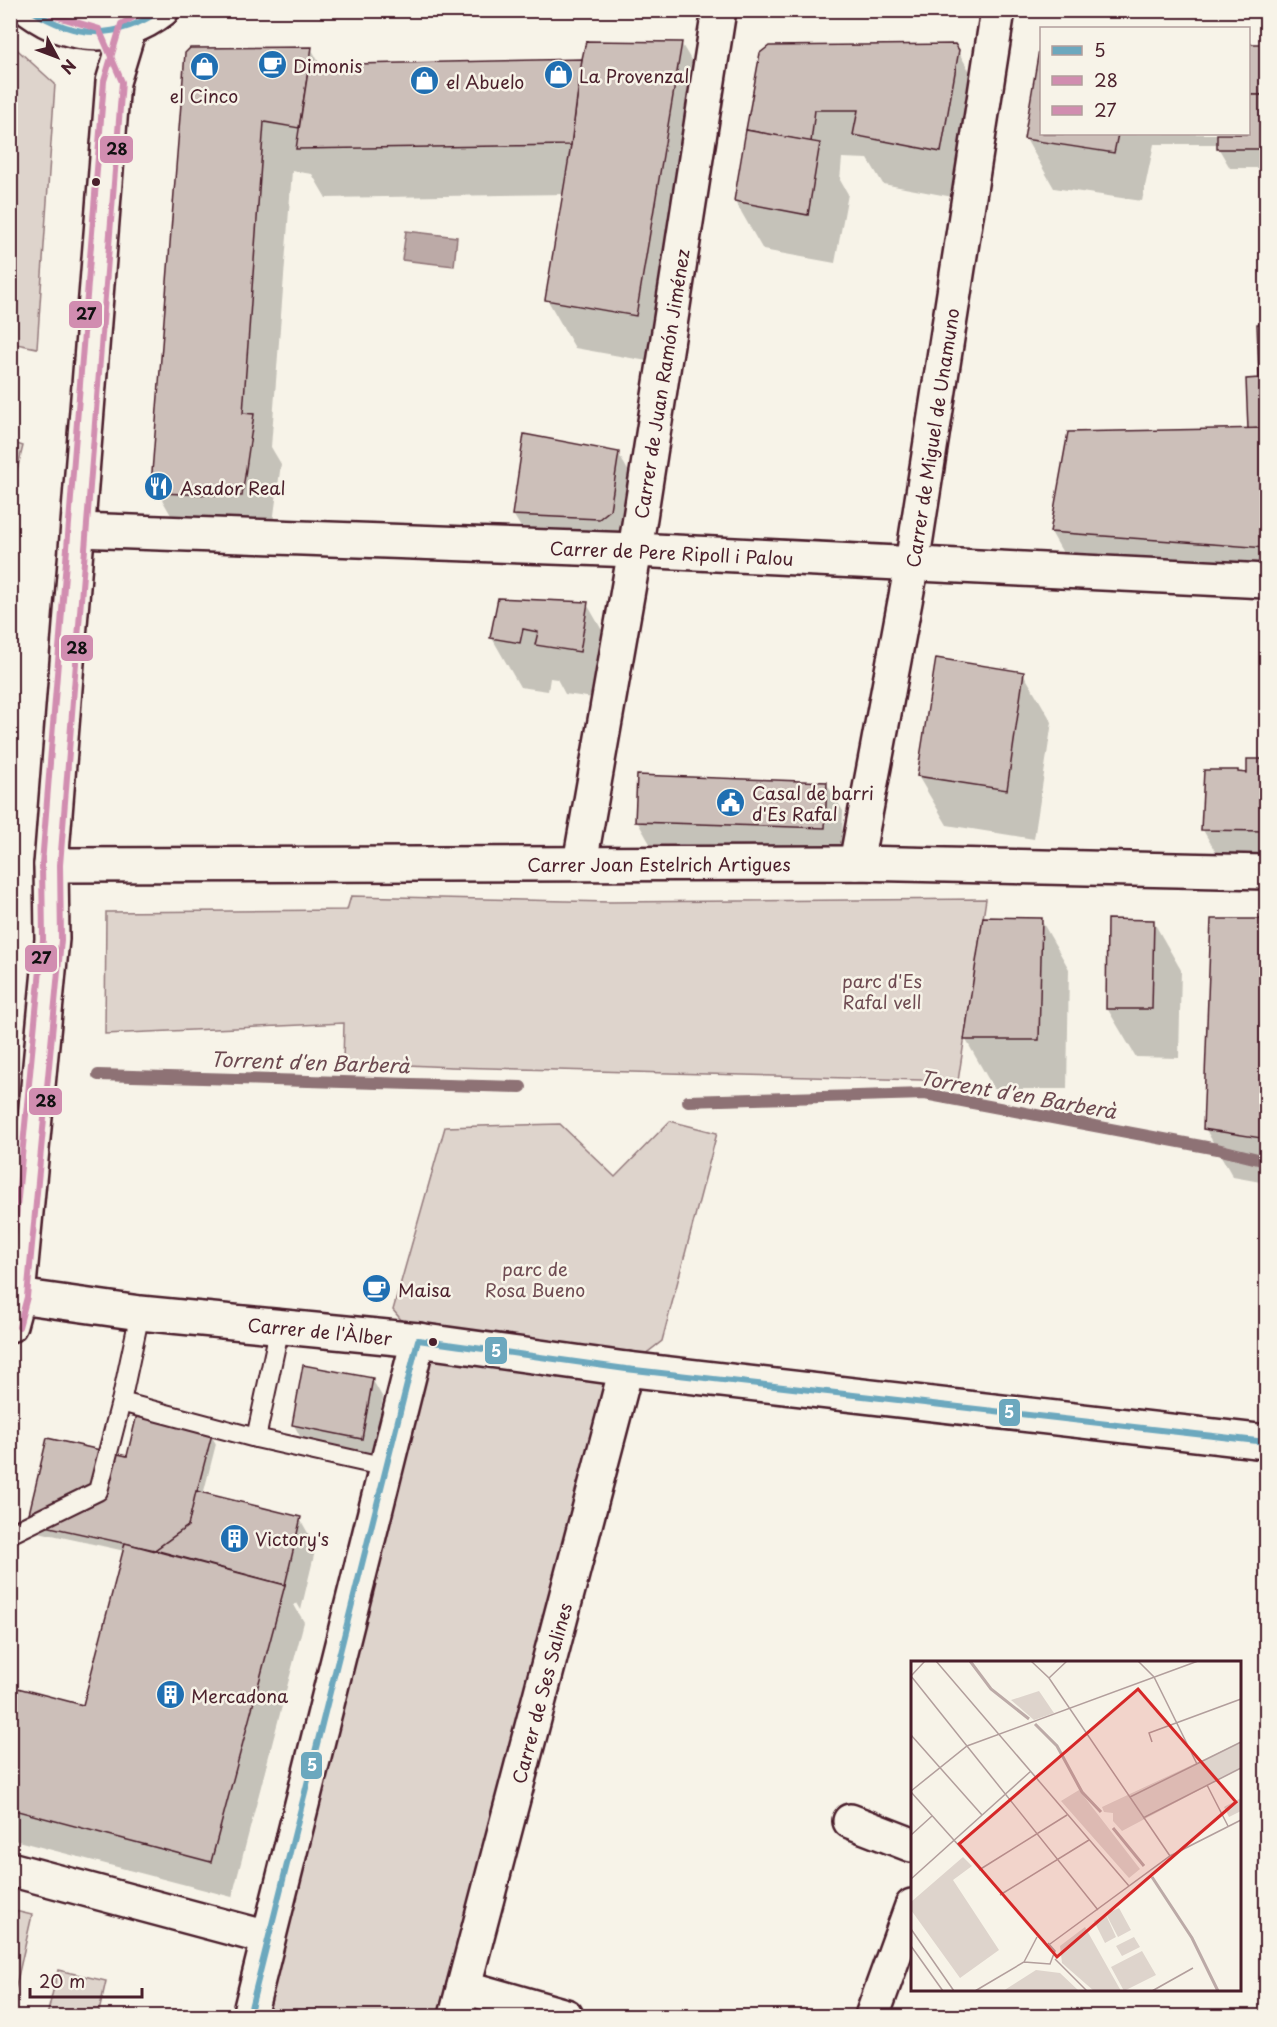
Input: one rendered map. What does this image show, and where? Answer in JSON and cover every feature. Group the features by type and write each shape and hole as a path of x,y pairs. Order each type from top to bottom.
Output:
{"street":[{"path":"30,10 48,23 93,35 129,30 151,19 162,10"},
{"name":"Carrer de Juan Ramón Jiménez","path":"580,863 635,550 719,10"},
{"name":"Carrer de Miguel de Unamuno","path":"856,863 912,564 998,10"},
{"path":"14,1310 52,939 51,865 112,82 129,30"},
{"path":"93,35 112,82"},
{"name":"Carrer de Pere Ripoll i Palou","path":"78,530 635,550 1266,581"},
{"name":"Carrer Joan Estelrich Artigues","path":"51,865 856,863 1266,872"},
{"name":"Carrer de l'Àlber","path":"14,1310 140,1313 418,1340 626,1369 1266,1442"},
{"path":"249,2016 418,1340"},
{"name":"Carrer de Ses Salines","path":"460,2002 626,1369"},
{"path":"850,1821 911,1845"},
{"path":"10,1869 268,1938"},
{"path":"872,2016 911,1909"},
{"path":"460,2002 566,2016"}],"lane":[{"path":"10,1534 98,1491 121,1402 140,1313"},
{"path":"256,1438 280,1326"},
{"path":"121,1402 256,1438 387,1467"}],"green space":[{"path":"10,43 55,84 37,348 11,343"},
{"path":"10,442 23,446 11,494"},
{"name":"parc d'Es Rafal vell","path":"351,896 609,902 986,899 958,1081 343,1062 344,1023 105,1034 106,912 347,910"},
{"name":"parc de Rosa Bueno","path":"670,1121 717,1133 662,1341 626,1369 456,2016 249,2016 418,1340 393,1310 445,1127 560,1124 615,1177"},
{"path":"10,1910 32,1915 11,2008"},
{"path":"58,1970 106,1981 98,2016 47,2016"}],"shaded area":[{"path":"406,231 457,237 454,266 402,260"}],"building":[{"path":"586,41 682,42 636,316 545,300"},
{"path":"955,44 959,50 941,152 853,135 858,110 815,110 811,142 746,130 760,53 769,46"},
{"path":"1040,44 1040,135 1118,135 1114,153 1024,139"},
{"path":"1250,44 1266,44 1266,95 1250,95"},
{"path":"312,47 299,128 264,122 243,413 254,414 242,496 157,493 151,485 185,53 190,48"},
{"path":"582,59 571,145 296,149 309,65"},
{"path":"1250,95 1266,95 1266,149 1217,149 1217,135 1250,135"},
{"path":"746,130 820,143 808,215 734,201"},
{"path":"1257,324 1266,324 1266,428 1248,429 1246,379 1259,378"},
{"path":"1266,428 1266,548 1050,532 1068,432"},
{"path":"524,434 619,452 610,510 599,519 512,515"},
{"path":"498,598 588,602 580,652 535,645 538,632 523,629 520,643 490,638"},
{"path":"936,658 1024,672 1007,790 917,776"},
{"path":"1247,759 1266,759 1266,831 1201,830 1204,770 1238,770 1238,772 1247,773"},
{"name":"Casal de barri d'Es Rafal","path":"637,775 827,782 825,828 635,822"},
{"path":"983,917 1042,918 1039,1040 964,1040"},
{"path":"1107,919 1154,920 1152,1009 1106,1009"},
{"path":"1211,919 1266,919 1261,1138 1203,1129"},
{"path":"303,1365 373,1378 362,1439 292,1425"},
{"path":"137,1414 212,1434 188,1526 155,1550 27,1522 47,1438 127,1456"},
{"name":"Victory's","path":"196,1491 301,1517 285,1585 155,1550 188,1526"},
{"name":"Mercadona","path":"125,1543 285,1585 211,1862 10,1809 10,1686 83,1705"}],"waterway":[{"name":"Torrent d'en Barberà","path":"98,1075 521,1087"},
{"name":"Torrent d'en Barberà","path":"688,1101 925,1094 1217,1149 1266,1161"}],"transit line":[{"name":"5","path":"31,10 64,26 80,31 96,32 128,27 161,10"},
{"name":"28","path":"19,1327 27,1297 61,940 60,865 122,82 99,29 52,15 46,10"},
{"name":"27","path":"10,1280 43,939 42,864 104,81 121,24 147,10"},
{"name":"5","path":"249,2016 418,1340 626,1369 1266,1442"}],"place":[{"name":"Dimonis","path":"272,65"},
{"name":"el Cinco","path":"204,66"},
{"name":"La Provenzal","path":"558,75"},
{"name":"el Abuelo","path":"425,81"},
{"name":"Asador Real","path":"159,487"},
{"name":"Casal de barri d'Es Rafal","path":"731,802"},
{"name":"Maisa","path":"377,1289"},
{"name":"Victory's","path":"234,1538"},
{"name":"Mercadona","path":"170,1695"}]}
